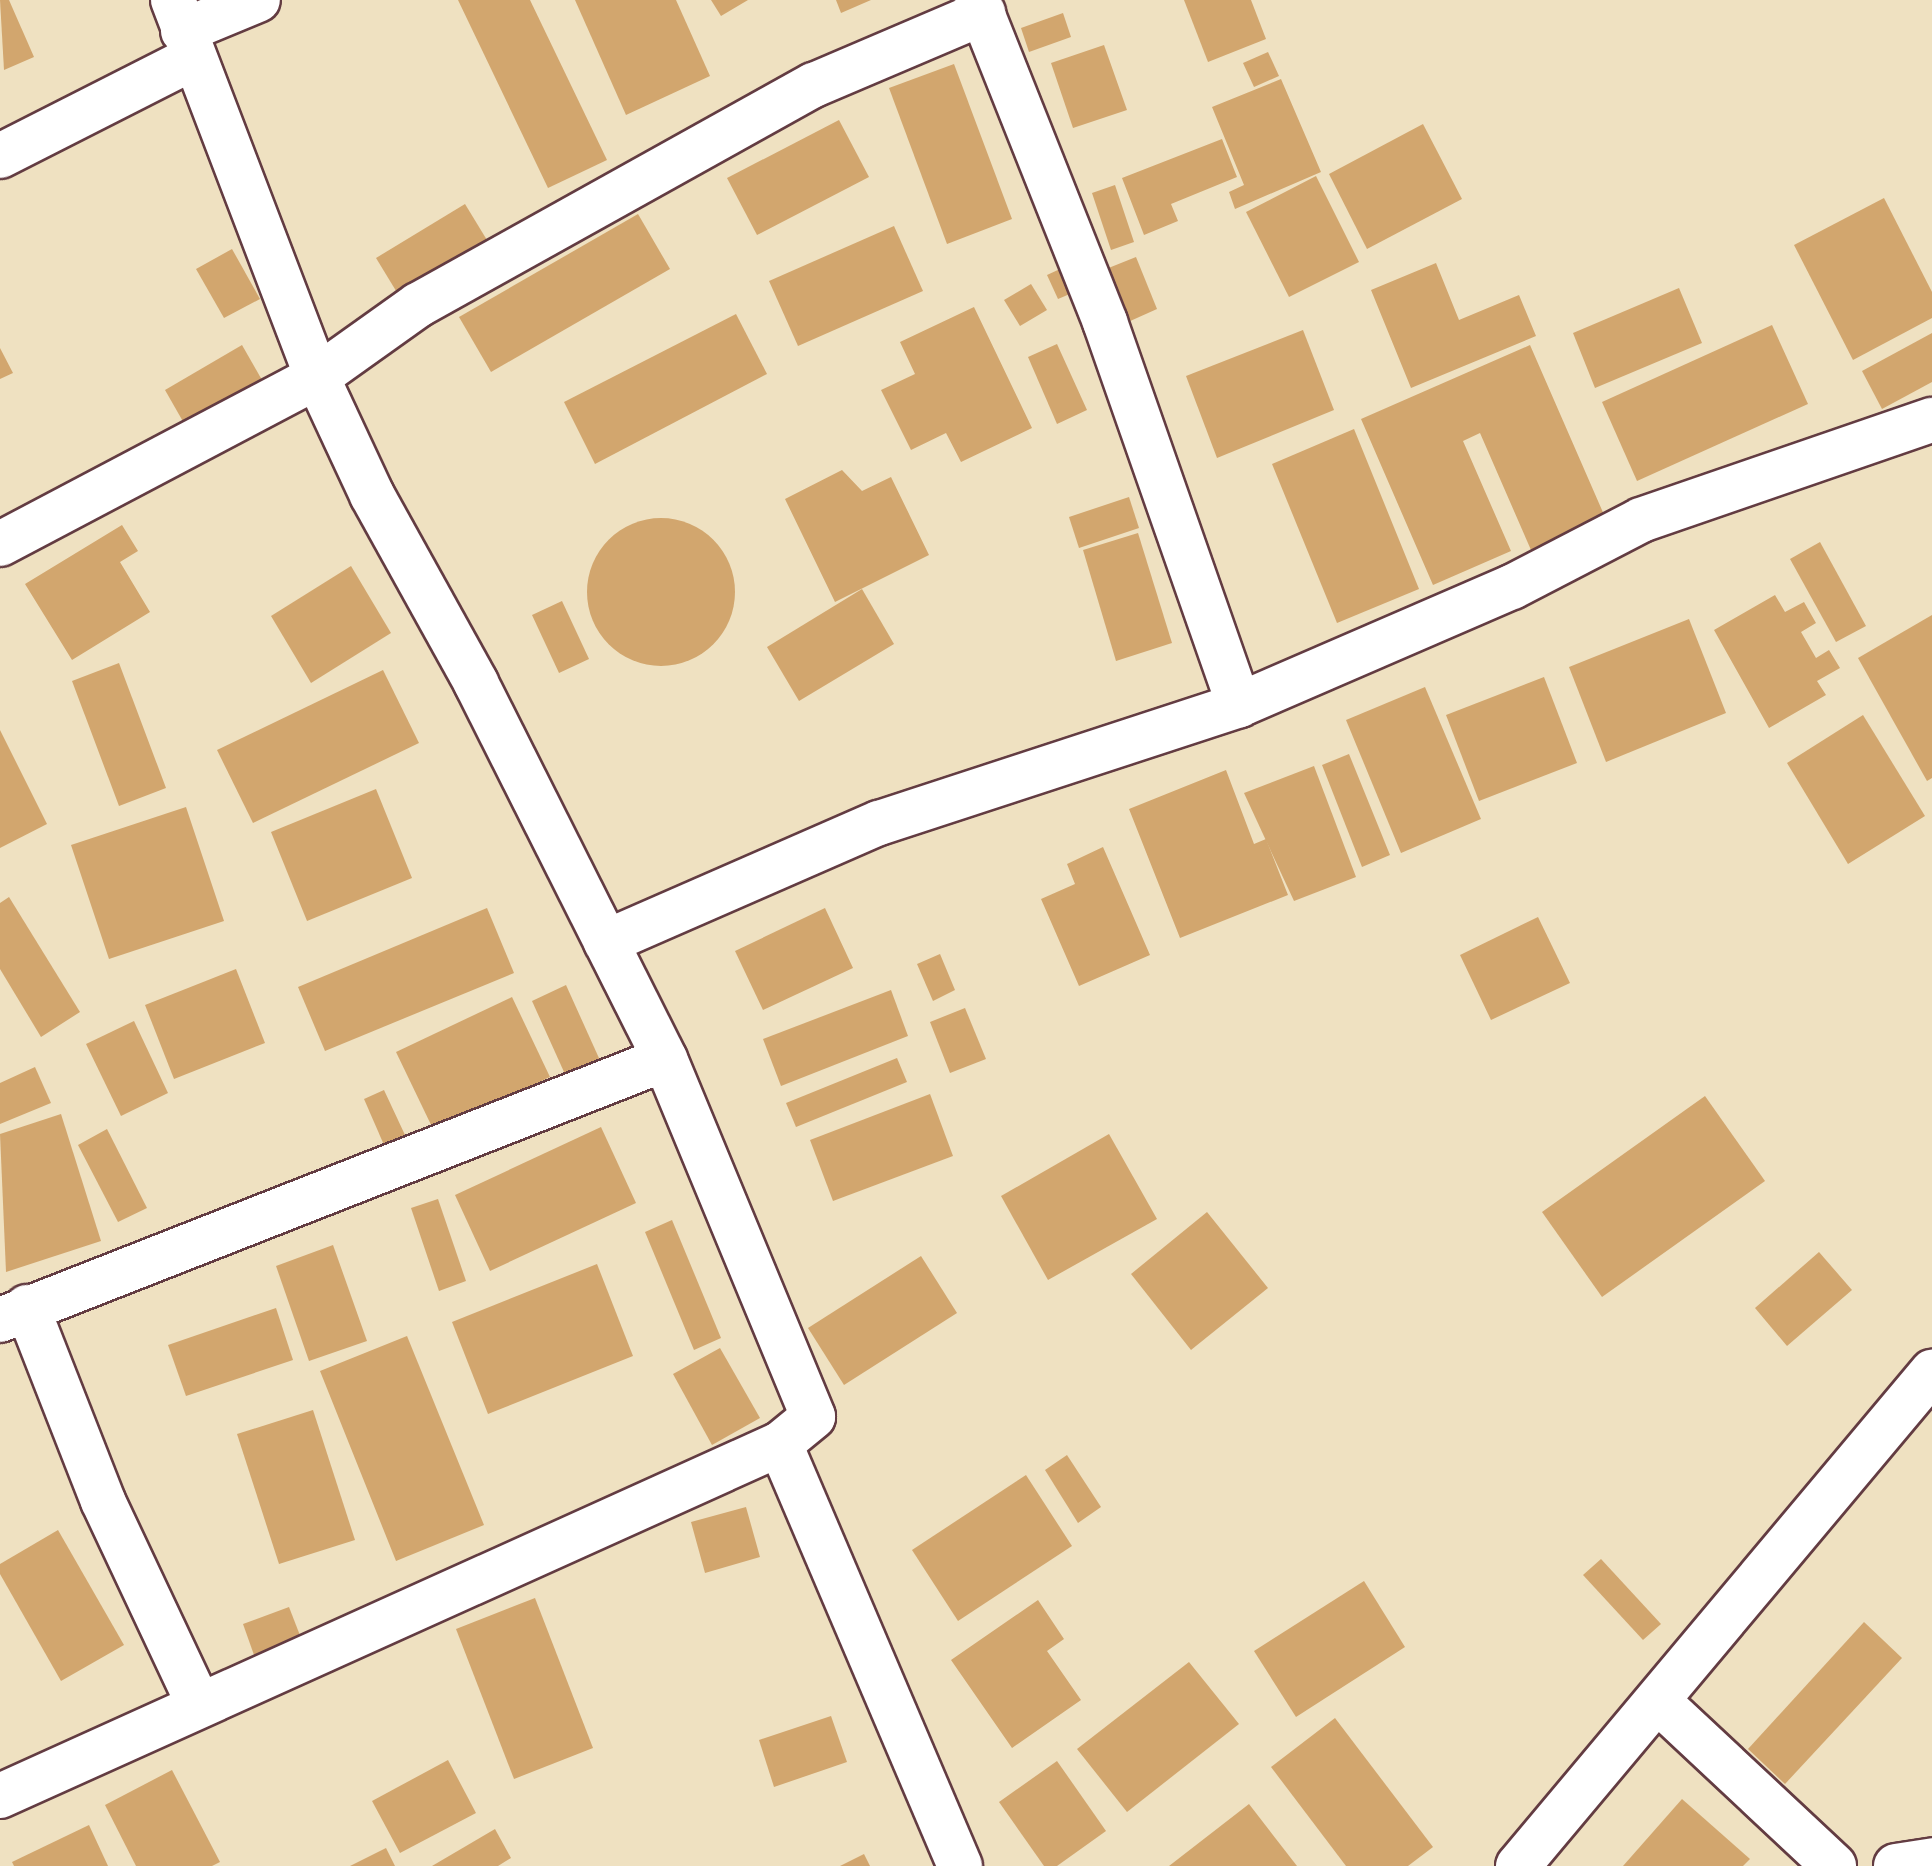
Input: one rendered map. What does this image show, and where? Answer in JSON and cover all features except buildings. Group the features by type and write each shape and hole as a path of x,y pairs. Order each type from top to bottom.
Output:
{"street":[{"path":"0,156 182,30 258,0"},
{"path":"0,544 317,377 418,305 556,225 814,85 980,7 1105,322 1239,705"},
{"path":"0,1796 198,1703 780,1444 813,1417 665,1059 317,377 182,30"},
{"path":"606,942 879,823 1239,705 1486,599 1641,520 1932,420"},
{"path":"198,1703 13,1313 665,1059"},
{"path":"1518,1866 1661,1704 1926,1393"},
{"path":"780,1444 960,1866"},
{"path":"1661,1704 1834,1866"},
{"path":"1896,1866 1932,1860"}]}
